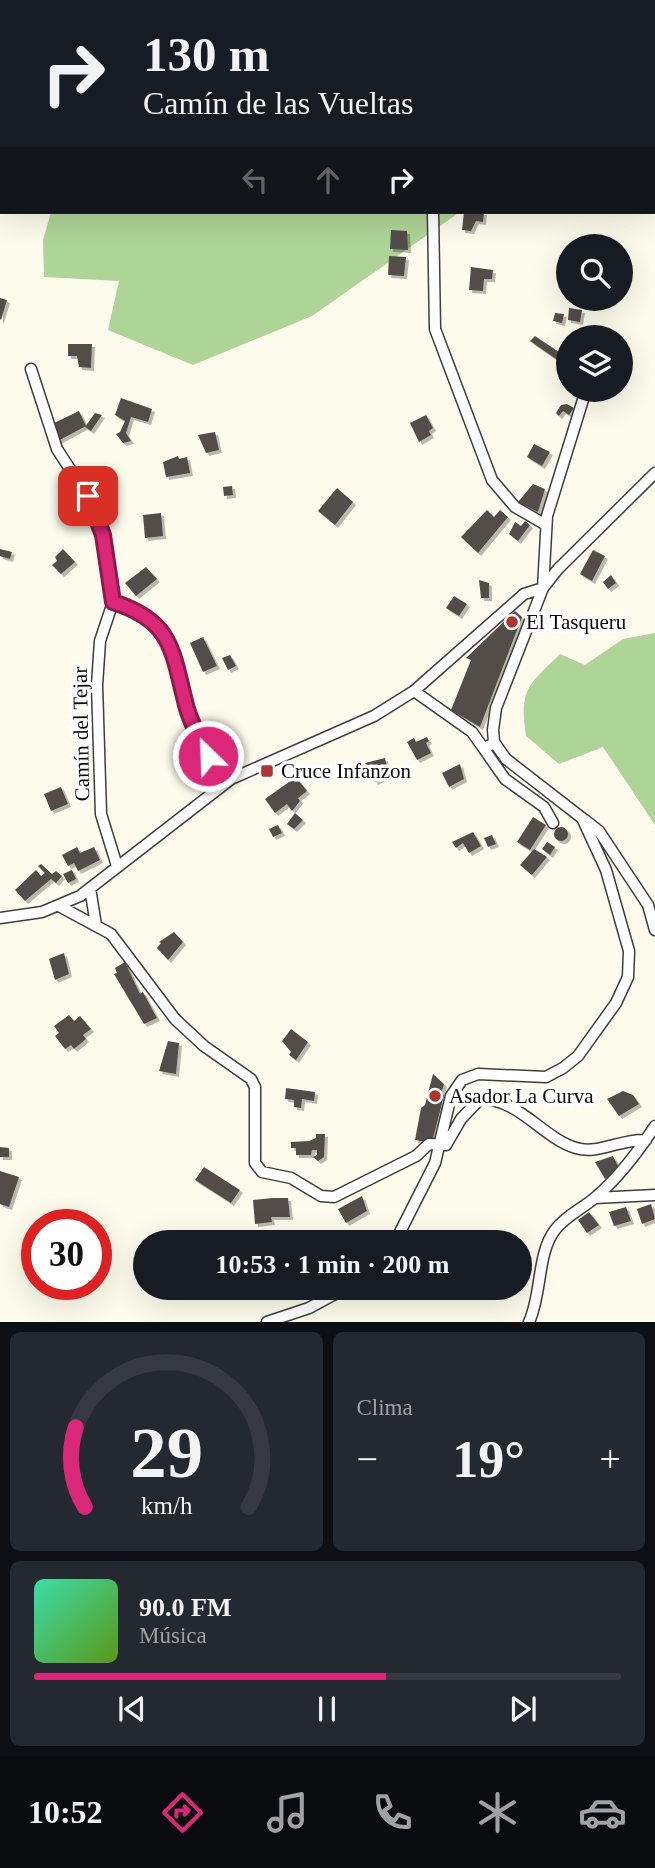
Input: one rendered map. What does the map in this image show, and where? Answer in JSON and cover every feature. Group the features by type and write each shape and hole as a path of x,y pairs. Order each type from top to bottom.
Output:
{"street":[{"path":"433,214 435,329 492,480 515,507 546,525"},
{"path":"30,369 57,449 88,496 103,535 113,602 138,610 159,627 176,656 187,708 208,756 222,774 231,779"},
{"path":"543,589 546,525 582,402"},
{"path":"553,823 544,807 505,779 489,745 496,708 543,589 558,569 655,473"},
{"path":"0,918 42,912 59,906 90,888 231,779 374,716 414,691 524,594 543,589"},
{"name":"Camín del Tejar","path":"113,602 100,641 97,685 101,814 117,866"},
{"path":"414,691 472,732 599,831 648,905 655,930"},
{"path":"401,1230 435,1163 451,1096 462,1080 478,1074 546,1077 578,1056 617,1003 628,977 629,951 606,870 582,818"},
{"path":"90,888 96,925"},
{"path":"77,914 93,905"},
{"path":"59,906 111,934 175,1018 204,1046 251,1080 254,1087 255,1163 262,1172 291,1178 321,1196 334,1197 416,1156 429,1144 446,1145 461,1119 480,1099 501,1102 525,1115 549,1135 588,1151 633,1139 646,1140"},
{"path":"529,1322 536,1308 544,1256 555,1229 595,1198 636,1156 655,1126"},
{"path":"595,1198 655,1195"},
{"path":"267,1322 309,1308 324,1300"}],"green space":[{"path":"50,214 457,214 312,316 193,365 108,330 119,281 44,277 43,240"},
{"path":"655,633 655,825 603,747 559,764 526,736 524,708 528,689 533,681 560,654 585,665 623,639"}],"building":[{"path":"464,214 484,214 483,222 476,221 471,231 462,230"},
{"path":"391,230 407,231 408,250 390,249"},
{"path":"389,256 406,257 404,276 388,275"},
{"path":"471,267 493,270 492,279 484,279 483,291 469,290"},
{"path":"0,298 7,300 1,320 0,319"},
{"path":"569,311 582,311 580,322 568,320"},
{"path":"555,313 564,314 562,323 553,321"},
{"path":"535,336 556,350 556,359 530,341"},
{"path":"68,344 92,344 91,368 79,367 77,356 68,356"},
{"path":"121,398 152,409 148,422 131,417 126,433 131,441 123,443 116,434 120,432 125,421 115,415"},
{"path":"567,404 574,408 569,415 563,411 559,416 556,413 561,405"},
{"path":"79,411 86,426 58,441 52,424"},
{"path":"95,413 102,415 91,431 85,427"},
{"path":"426,415 433,428 429,431 431,435 419,442 410,423"},
{"path":"215,432 219,450 206,453 198,435"},
{"path":"534,444 550,452 542,466 527,457"},
{"path":"178,456 179,459 187,457 190,473 166,477 163,462"},
{"path":"533,484 545,489 538,512 518,502"},
{"path":"232,486 233,495 224,496 223,487"},
{"path":"337,488 353,502 335,525 318,511"},
{"path":"487,510 494,517 500,510 508,517 478,553 461,537"},
{"path":"161,513 163,536 145,538 143,515"},
{"path":"525,521 530,525 518,541 509,534 515,522 521,526"},
{"path":"0,549 12,552 10,559 0,556"},
{"path":"63,549 75,562 61,574 52,565"},
{"path":"593,550 605,556 592,581 580,574"},
{"path":"146,567 157,579 136,596 125,583"},
{"path":"611,575 616,583 608,589 603,582"},
{"path":"479,580 489,583 489,598 481,598"},
{"path":"454,596 467,604 459,616 446,608"},
{"path":"515,611 522,617 480,727 451,710 471,660 466,658"},
{"path":"203,637 217,666 203,672 190,643"},
{"path":"230,655 236,666 228,670 222,658"},
{"path":"427,737 429,741 426,743 431,753 417,760 407,742 414,738 416,742"},
{"path":"385,758 389,775 375,782 365,763"},
{"path":"460,764 464,779 449,787 442,773"},
{"path":"296,777 307,791 298,798 300,801 292,811 287,804 275,813 265,799"},
{"path":"61,787 68,804 51,811 44,794"},
{"path":"295,813 303,820 294,829 287,824"},
{"path":"533,817 546,825 530,850 517,842"},
{"path":"278,825 282,833 273,837 269,829"},
{"path":"558,827 564,827 568,834 564,841 558,841 554,837 554,831"},
{"path":"473,832 481,846 469,853 463,843 456,848 452,842"},
{"path":"492,835 496,844 488,847 484,838"},
{"path":"547,842 555,847 550,855 542,849"},
{"path":"77,847 80,853 94,847 100,860 78,871 74,863 68,866 62,855"},
{"path":"534,849 547,857 532,875 520,865"},
{"path":"41,864 52,874 56,871 62,876 56,883 51,879 25,901 15,890 36,870 41,876 45,873 38,866"},
{"path":"72,870 76,879 68,883 63,874"},
{"path":"174,932 183,942 168,960 157,948 161,943 159,942"},
{"path":"64,953 69,974 55,980 49,959"},
{"path":"125,962 140,994 143,992 157,1018 144,1024 114,974 117,973 115,968"},
{"path":"69,1015 74,1021 80,1016 91,1029 83,1035 86,1039 74,1049 71,1045 65,1049 55,1036 59,1033 54,1026"},
{"path":"291,1029 308,1042 296,1060 289,1055 291,1052 282,1041"},
{"path":"168,1041 179,1043 176,1074 159,1071"},
{"path":"433,1074 444,1084 441,1094 444,1095 432,1143 415,1140 421,1108 425,1105"},
{"path":"286,1088 315,1092 314,1101 302,1099 301,1108 294,1107 294,1100 285,1099"},
{"path":"623,1091 633,1095 639,1104 619,1116 607,1099"},
{"path":"316,1134 325,1134 324,1157 318,1161 313,1157 317,1155 317,1150 312,1150 311,1155 296,1155 296,1148 291,1148 291,1142 309,1141 316,1138"},
{"path":"0,1147 9,1148 9,1157 0,1157"},
{"path":"613,1156 619,1168 605,1179 595,1162"},
{"path":"204,1167 240,1190 231,1203 195,1180"},
{"path":"0,1171 19,1177 9,1207 0,1204"},
{"path":"362,1196 367,1211 346,1223 338,1209"},
{"path":"288,1198 290,1217 271,1217 272,1222 255,1224 253,1200"},
{"path":"651,1204 655,1219 642,1224 637,1209"},
{"path":"626,1207 631,1221 614,1226 609,1212"},
{"path":"589,1212 599,1225 587,1233 578,1220"}],"place":[{"name":"El Tasqueru","path":"512,622"},
{"name":"Cruce Infanzon","path":"267,771"},
{"name":"Asador La Curva","path":"435,1096"}],"route":[{"path":"88,496 103,535 113,602 138,610 159,627 176,656 187,708 208,756"}]}
